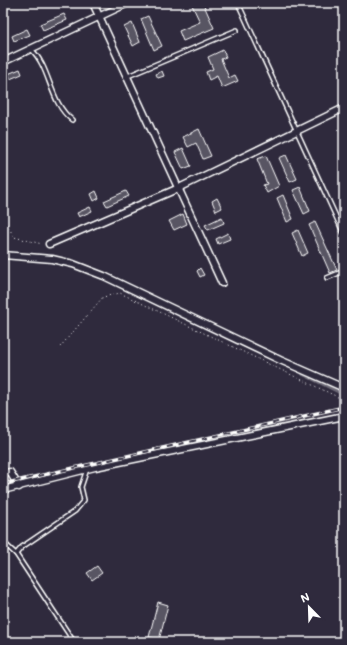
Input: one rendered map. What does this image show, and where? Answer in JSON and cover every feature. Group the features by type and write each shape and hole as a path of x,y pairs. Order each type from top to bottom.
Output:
{"street":[{"path":"93,3 128,76 222,283"},
{"path":"3,62 128,3"},
{"path":"49,244 179,188 344,108"},
{"path":"3,255 52,259 73,264 104,276 280,360 344,388"},
{"path":"3,490 87,469 344,416"},
{"path":"3,474 10,472 18,487"}],"lane":[{"path":"238,3 344,234"},
{"path":"128,76 237,30"},
{"path":"31,49 36,55 57,102 65,114 72,120"},
{"path":"327,278 344,271"},
{"path":"16,554 22,548 75,511 84,500 81,487 87,469"},
{"path":"3,542 16,554 74,642"}],"path":[{"path":"3,218 14,237 40,244 49,244"},
{"path":"60,347 103,297 120,293 344,400"},
{"path":"3,459 10,472"}],"building":[{"path":"191,3 203,3 214,28 183,41 179,31 200,22"},
{"path":"64,14 67,20 43,30 40,24"},
{"path":"148,16 162,46 154,50 141,19"},
{"path":"132,23 140,42 133,46 124,27"},
{"path":"27,29 30,35 14,41 12,36"},
{"path":"223,50 226,57 221,59 229,78 235,75 238,81 222,88 217,76 209,80 206,72 213,69 208,57"},
{"path":"20,69 22,74 10,79 8,74"},
{"path":"162,71 164,76 158,78 156,74"},
{"path":"199,129 211,156 203,159 196,143 188,147 183,137"},
{"path":"183,148 191,166 183,169 175,152"},
{"path":"286,155 297,179 290,182 279,158"},
{"path":"266,156 279,186 267,193 263,185 267,184 257,159"},
{"path":"300,187 310,211 304,214 293,190"},
{"path":"96,191 99,198 94,201 91,194"},
{"path":"126,191 129,196 107,206 104,201"},
{"path":"283,195 293,219 287,222 277,198"},
{"path":"217,198 222,208 216,211 212,201"},
{"path":"90,207 92,211 79,217 77,213"},
{"path":"183,214 187,224 174,230 169,221"},
{"path":"222,217 224,223 208,230 205,225"},
{"path":"315,222 337,270 330,273 309,225"},
{"path":"298,230 308,253 302,256 292,233"},
{"path":"228,233 230,239 218,244 216,239"},
{"path":"200,268 204,275 200,277 197,271"},
{"path":"97,566 102,573 92,580 87,573"},
{"path":"158,602 168,605 159,640 149,637"}],"waterway":[{"path":"304,373 344,393"}],"railway":[{"path":"3,484 344,407"}]}
